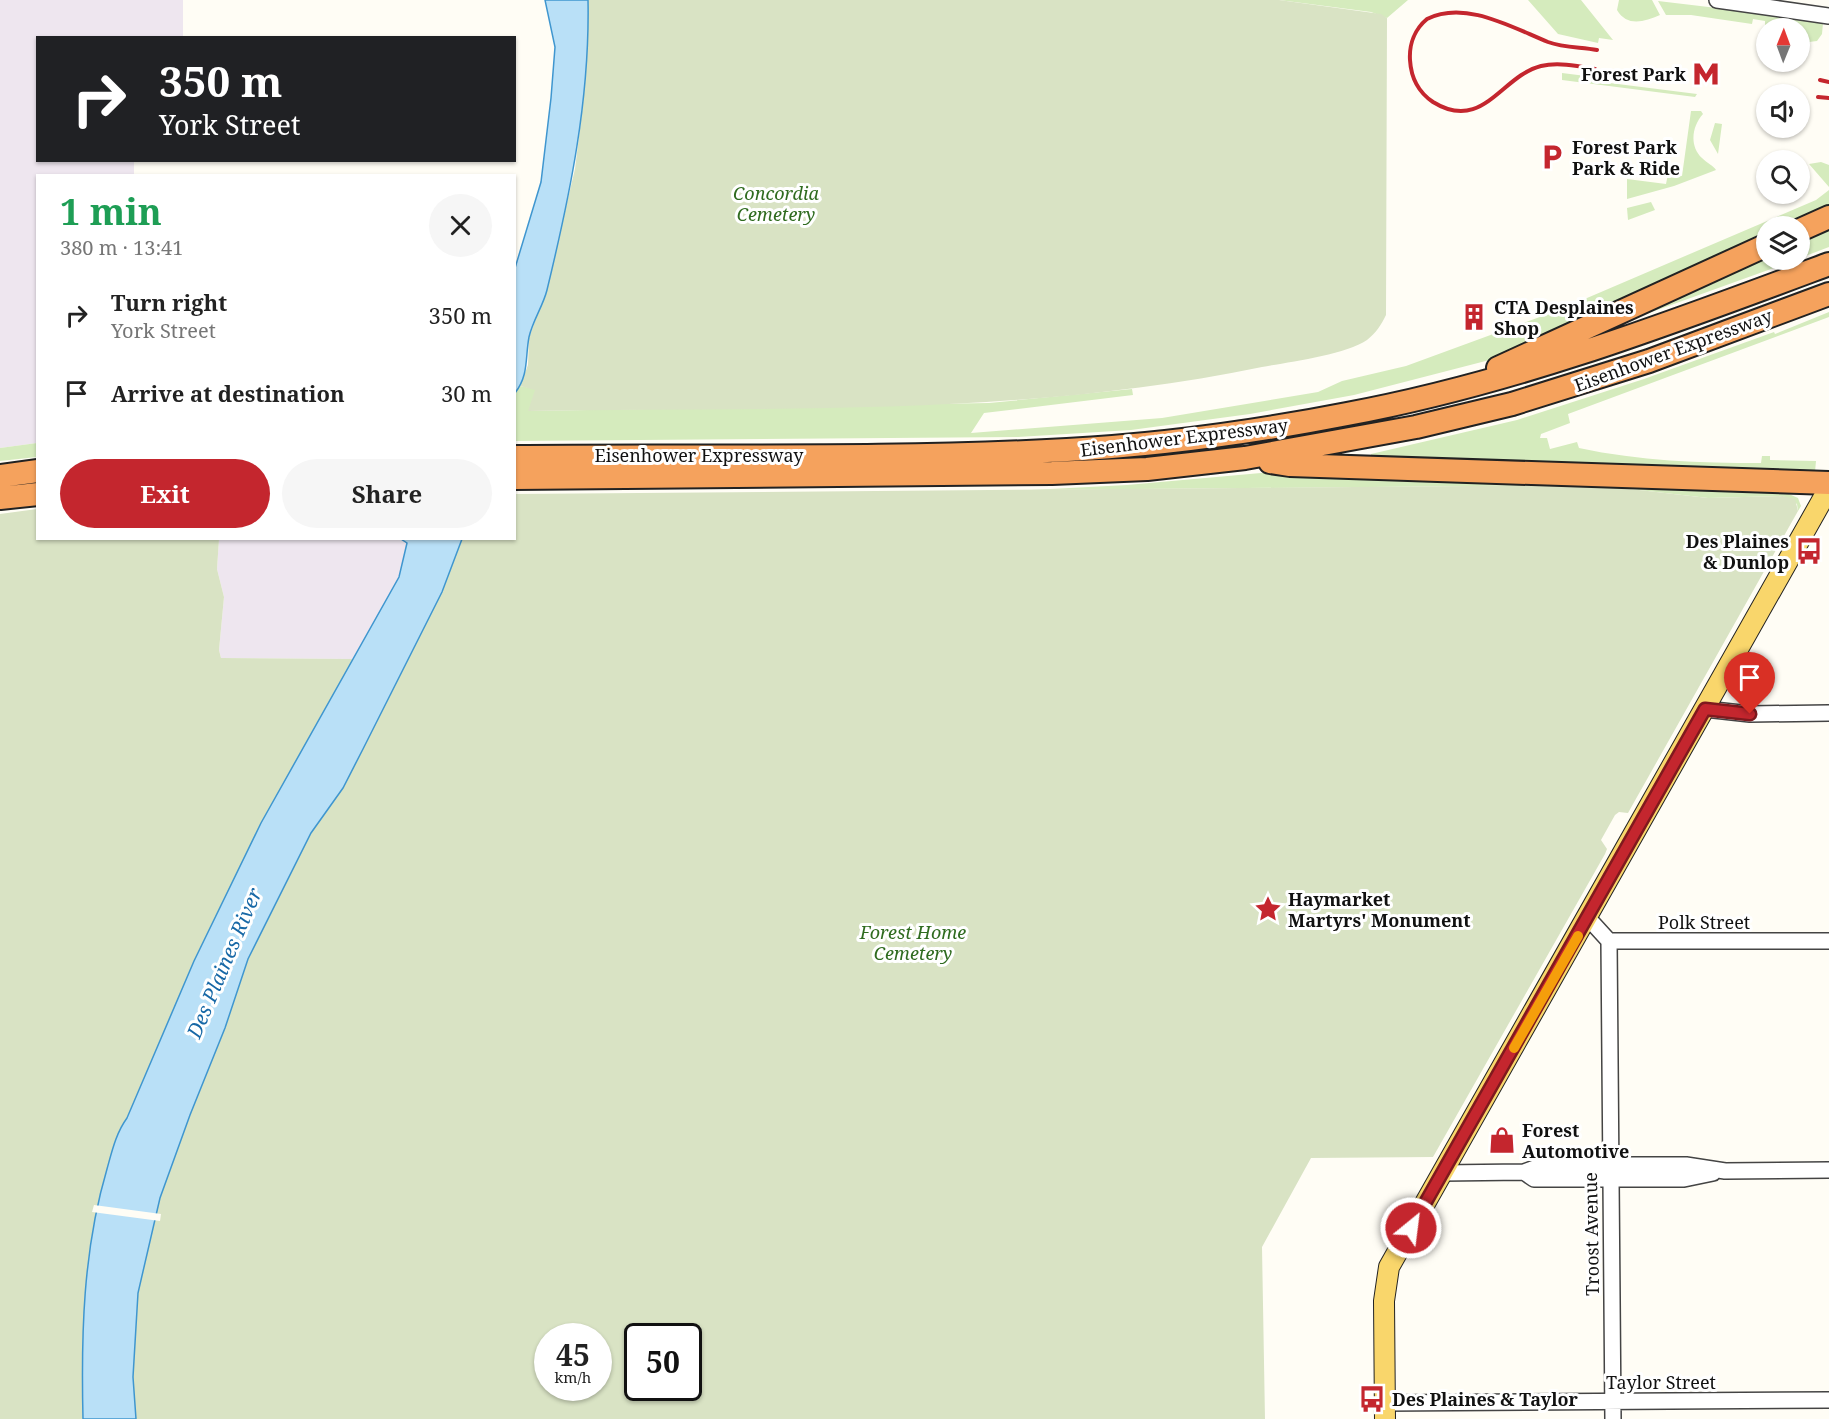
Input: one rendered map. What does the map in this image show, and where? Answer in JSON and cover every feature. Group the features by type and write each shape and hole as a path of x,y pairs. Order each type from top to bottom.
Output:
{"highway":[{"path":"1810,226 1829,217"},
{"path":"1459,390 1506,363 1581,332 1756,250"},
{"name":"Eisenhower Expressway","path":"516,456 1066,450 1201,437 1299,423 1459,390 1595,350 1829,264"},
{"name":"Eisenhower Expressway","path":"516,478 1052,473 1147,469 1245,458 1404,430 1512,404 1649,361 1829,294"},
{"path":"1245,458 1290,465 1829,483"},
{"path":"0,476 36,471"},
{"path":"0,498 36,494"}],"main road":[{"path":"1385,1411 1389,1268 1829,488"}],"street":[{"path":"1717,0 1828,15"},
{"path":"1705,709 1750,714 1829,713"},
{"path":"1588,918 1610,941"},
{"name":"Polk Street","path":"1610,941 1829,941"},
{"name":"Troost Avenue","path":"1610,941 1609,1172 1613,1419"},
{"path":"1442,1173 1524,1172 1534,1179 1686,1164 1725,1171 1829,1170"},
{"name":"Taylor Street","path":"1385,1411 1613,1402 1829,1400"}],"shaded area":[{"path":"0,0 183,0 183,36 36,36 36,162 134,162 134,174 36,174 36,443 0,448"},
{"path":"219,540 403,540 407,543 399,577 354,659 221,658 219,650 224,597 217,569"}],"green space":[{"name":"Concordia Cemetery","path":"588,0 1279,0 1381,14 1387,18 1386,315 1378,329 1367,340 1331,354 1171,383 1080,394 988,402 804,409 528,411 535,390 520,386 528,365 529,338 546,291 575,169 583,104"},
{"path":"1279,0 1408,0 1387,18 1371,12"},
{"path":"1528,0 1581,0 1613,40 1599,38 1598,43 1558,34"},
{"path":"1619,0 1652,0 1660,15 1648,20 1631,21 1617,10"},
{"path":"1658,1 1802,18 1756,18 1753,19 1752,24 1691,15 1666,15"},
{"path":"1810,19 1823,23 1822,34 1817,41 1810,42"},
{"path":"1562,73 1594,77 1594,81 1697,94 1695,97 1562,80"},
{"path":"1691,111 1701,111 1703,114 1694,130 1695,148 1702,158 1716,170 1674,186 1627,199 1627,179 1666,184 1668,174 1682,176"},
{"path":"1715,123 1722,124 1718,154 1710,140"},
{"path":"1821,162 1829,165 1829,187 1810,165"},
{"path":"1829,190 1829,209 1810,217 1779,216 1810,204"},
{"path":"1651,202 1655,210 1628,220 1627,208"},
{"path":"1756,226 1756,243 1505,356 1354,395 1250,414 1131,430 1018,437 516,441 516,392 520,386 536,389 529,411 989,403 1132,389 1133,395 984,413 971,433 1162,418 1318,392 1342,381 1406,366 1559,310"},
{"path":"1829,226 1829,247 1810,254 1810,235"},
{"path":"1756,259 1756,270 1768,270 1585,336"},
{"path":"1829,312 1829,317 1568,414 1570,423 1541,434 1540,438 1547,438 1550,449 1577,442 1579,448 1624,456 1670,460 1761,463 1762,456 1770,456 1770,460 1816,461 1815,472 1371,461 1371,454 1517,420 1644,379 1774,332 1775,334"},
{"path":"36,443 36,457 0,461 0,448"},
{"path":"1283,471 1780,490 1798,498 1801,506 1798,511 1797,504 1783,496 1708,498 1596,485 1031,490 1127,485"},
{"name":"Forest Home Cemetery","path":"1596,485 1708,498 1783,496 1795,499 1798,511 1628,813 1619,812 1615,815 1601,840 1607,849 1605,854 1433,1157 1311,1158 1262,1247 1265,1419 136,1419 133,1377 138,1293 160,1198 225,1028 248,959 311,833 343,788 442,592 462,540 516,540 516,494"},
{"path":"36,509 36,540 219,540 217,569 224,597 219,650 221,658 354,659 261,823 194,961 115,1142 99,1200 88,1261 83,1324 83,1419 0,1419 0,514"}],"water":[{"path":"545,0 588,0 586,74 571,183 547,290 529,337 525,373 516,391 516,265 541,182 555,47"},
{"name":"Des Plaines River","path":"402,540 462,540 442,592 363,749 343,788 311,833 248,959 225,1028 190,1115 160,1198 138,1293 133,1377 136,1419 83,1419 83,1324 88,1261 99,1200 115,1142 194,961 261,823 399,577 407,543"}],"pier":[{"path":"94,1205 161,1214 160,1221 92,1212"}],"railway":[{"path":"1595,69 1561,64 1541,66 1514,80 1479,107 1465,111 1450,110 1433,102 1419,89 1412,72 1410,54 1416,32 1427,19 1457,12 1488,18 1554,44 1597,50"},
{"path":"1820,80 1829,82"},
{"path":"1818,97 1829,98"}],"slow traffic":[{"path":"1514,1048 1578,936"}],"place":[{"name":"Forest Park","path":"1706,74"},
{"name":"Forest Park Park & Ride","path":"1552,157"},
{"name":"CTA Desplaines Shop","path":"1474,317"},
{"name":"Des Plaines & Dunlop","path":"1809,551"},
{"name":"Haymarket Martyrs' Monument","path":"1268,909"},
{"name":"Forest Automotive","path":"1502,1140"},
{"name":"Des Plaines & Taylor","path":"1372,1399"}],"route":[{"path":"1411,1228 1635,837 1705,709 1750,714"}]}
